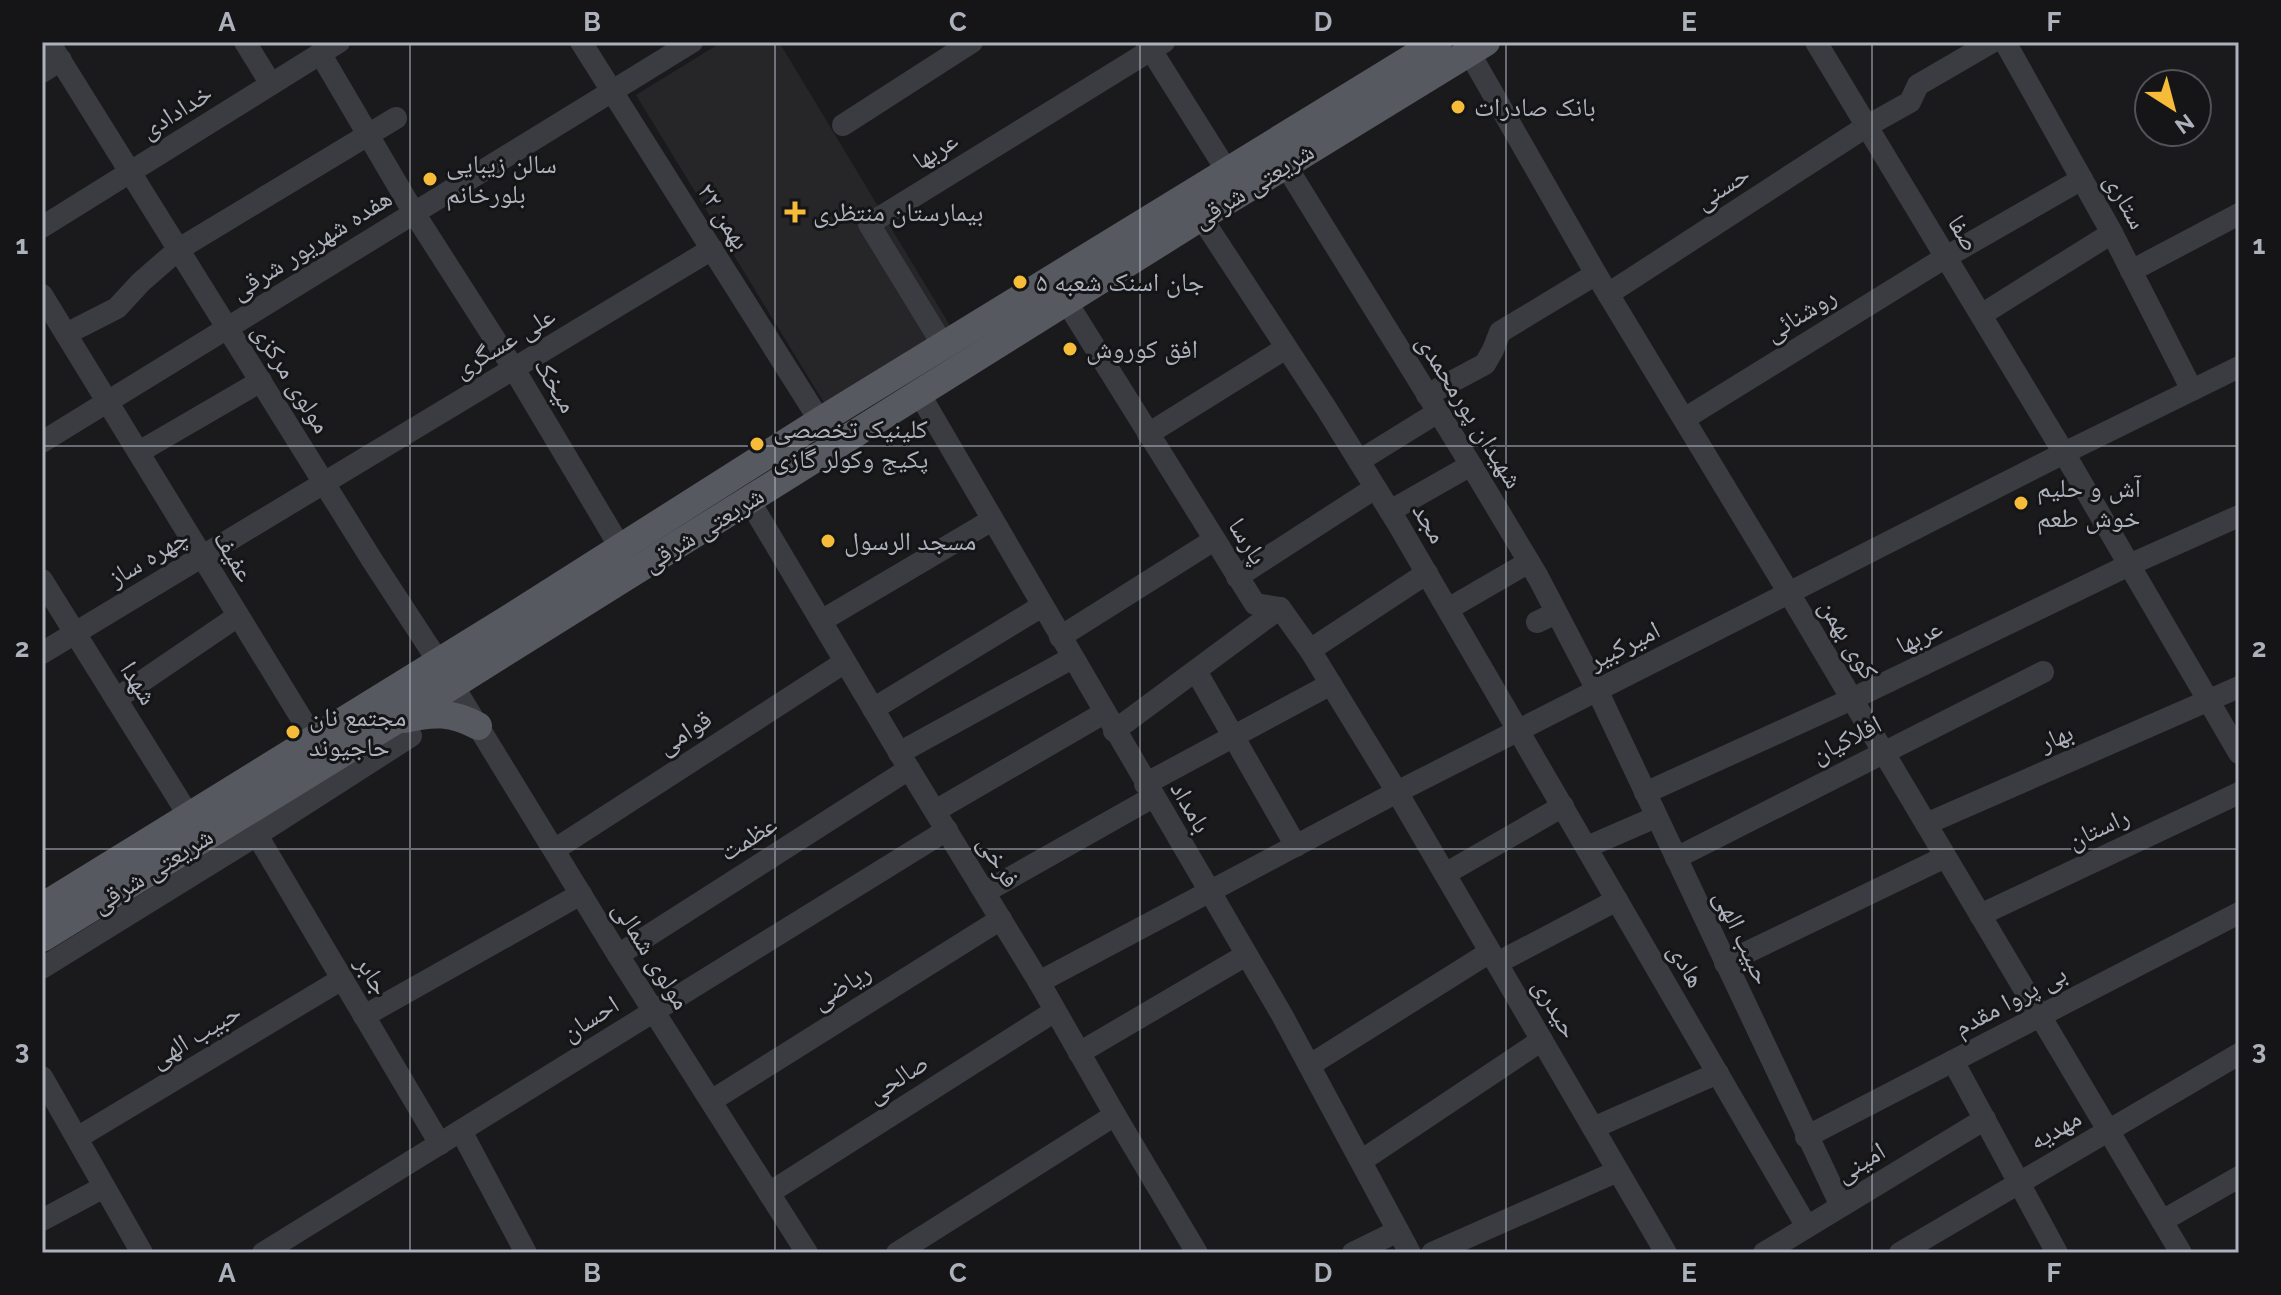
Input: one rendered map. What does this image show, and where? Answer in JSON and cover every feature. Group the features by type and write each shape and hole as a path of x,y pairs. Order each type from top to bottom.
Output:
{"main road":[{"name":"شریعتی شرقی","path":"552,606 620,547 1438,42"},
{"name":"شریعتی شرقی","path":"42,907 314,739 361,726 552,606 749,500 1477,47"},
{"name":"شریعتی شرقی","path":"361,726 402,729 446,673"},
{"path":"402,729 434,714 453,715 478,726"},
{"name":"شریعتی شرقی","path":"42,938 311,786 361,726"}],"street":[{"path":"245,42 271,84"},
{"name":"۲۲ بهمن","path":"581,42 820,421"},
{"name":"هفده شهریور شرقی","path":"42,442 692,42"},
{"path":"843,125 972,42"},
{"name":"صفا","path":"1816,42 2064,453 2239,753"},
{"name":"حسنی","path":"1608,294 1867,126 1910,102 1918,85 1992,42"},
{"name":"ستاری","path":"2005,42 2112,233 2192,390"},
{"path":"1154,44 1227,171"},
{"name":"عربها","path":"943,345 869,224 1154,44"},
{"name":"کوی بهمن","path":"1477,47 1596,274 2181,1253"},
{"name":"خدادادی","path":"42,227 330,48"},
{"name":"میخک","path":"330,48 368,135 514,369 620,547"},
{"name":"مولوی مرکزی","path":"51,58 131,172 446,673"},
{"path":"66,334 117,308 179,249 396,118"},
{"name":"شهیدان پورمحمدی","path":"1286,166 1529,562 1547,618 1597,690"},
{"name":"روشنائی","path":"1684,419 1946,257 2082,179"},
{"path":"2131,271 2239,214"},
{"name":"مجد","path":"1201,217 1390,511 1519,730"},
{"path":"1981,315 2112,233"},
{"name":"علی عسگری","path":"325,483 712,249"},
{"path":"1359,461 1485,364 1500,332 1596,274"},
{"name":"عفیف","path":"42,295 314,739"},
{"name":"پارسا","path":"1066,301 1255,604 1280,608 1310,650 1397,792"},
{"path":"1148,434 1286,348"},
{"name":"امیرکبیر","path":"1039,982 1397,792 2239,367"},
{"path":"139,452 261,381"},
{"name":"بامداد","path":"919,393 1310,1065 1410,1253"},
{"path":"1390,511 1471,465"},
{"name":"چهره ساز","path":"42,653 325,483"},
{"path":"1237,577 1375,488"},
{"name":"فرخی","path":"749,500 1039,982 1197,1253"},
{"name":"عربها","path":"1645,793 2239,516"},
{"path":"821,621 992,520"},
{"path":"1060,637 1214,540"},
{"path":"1448,609 1529,562"},
{"path":"1310,650 1427,573"},
{"name":"شهدا","path":"42,580 189,816"},
{"path":"873,709 1042,606"},
{"name":"احسان","path":"263,1253 654,1012 941,820 1196,671 1280,608"},
{"path":"116,699 238,616"},
{"name":"عظمت","path":"618,955 904,761 1072,658"},
{"name":"قوامی","path":"554,850 845,662"},
{"path":"1196,671 1296,846"},
{"name":"افلاکیان","path":"1676,858 2043,672"},
{"name":"مولوی شمالی","path":"446,673 618,955 807,1253"},
{"path":"985,892 1232,737 1331,684"},
{"name":"بهار","path":"1926,824 2239,687"},
{"name":"حبیب الهی","path":"1597,690 1841,1206"},
{"path":"311,786 402,729"},
{"name":"هادی","path":"1519,730 1807,1227"},
{"name":"شریعتی شرقی","path":"42,968 257,835 311,786"},
{"name":"حیدری","path":"1397,792 1666,1253"},
{"name":"راستان","path":"1980,915 2239,793"},
{"path":"1445,874 1563,806"},
{"path":"1587,847 1656,817"},
{"name":"جابر","path":"257,835 440,1144"},
{"path":"1725,963 1945,857"},
{"path":"364,1016 581,894"},
{"path":"1310,1065 1494,958 1617,900"},
{"name":"بی پروا مقدم","path":"1806,1137 2239,913"},
{"name":"ریاضی","path":"711,1101 1001,919"},
{"path":"1079,1053 1246,955"},
{"name":"حبیب الهی","path":"77,1138 342,979"},
{"name":"صالحی","path":"769,1193 1055,1011"},
{"path":"1361,1161 1542,1040"},
{"name":"مهدیه","path":"1900,1253 2239,1054"},
{"path":"1953,1061 2057,1253"},
{"path":"1593,1128 1718,1073"},
{"path":"42,1077 142,1253"},
{"path":"897,1253 1115,1115"},
{"name":"امینی","path":"1764,1253 1985,1119"},
{"path":"461,1131 526,1253"},
{"path":"1432,1253 1618,1171"},
{"path":"2162,1221 2239,1177"},
{"path":"42,1220 104,1187"},
{"path":"1353,1253 1398,1231"}],"shaded area":[{"name":"بیمارستان منتظری","path":"722,42 779,42 952,329 826,406 636,95"}],"place":[{"name":"بانک صادرات","path":"1458,107"},
{"name":"سالن زیبایی بلورخانم","path":"430,179"},
{"name":"بیمارستان منتظری","path":"795,212"},
{"name":"جان اسنک شعبه ۵","path":"1020,282"},
{"name":"افق کوروش","path":"1070,349"},
{"name":"کلینیک تخصصی پکیج وکولر گازی","path":"757,444"},
{"name":"آش و حلیم خوش طعم","path":"2021,503"},
{"name":"مسجد الرسول","path":"828,541"},
{"name":"مجتمع نان حاجیوند","path":"293,732"}]}
